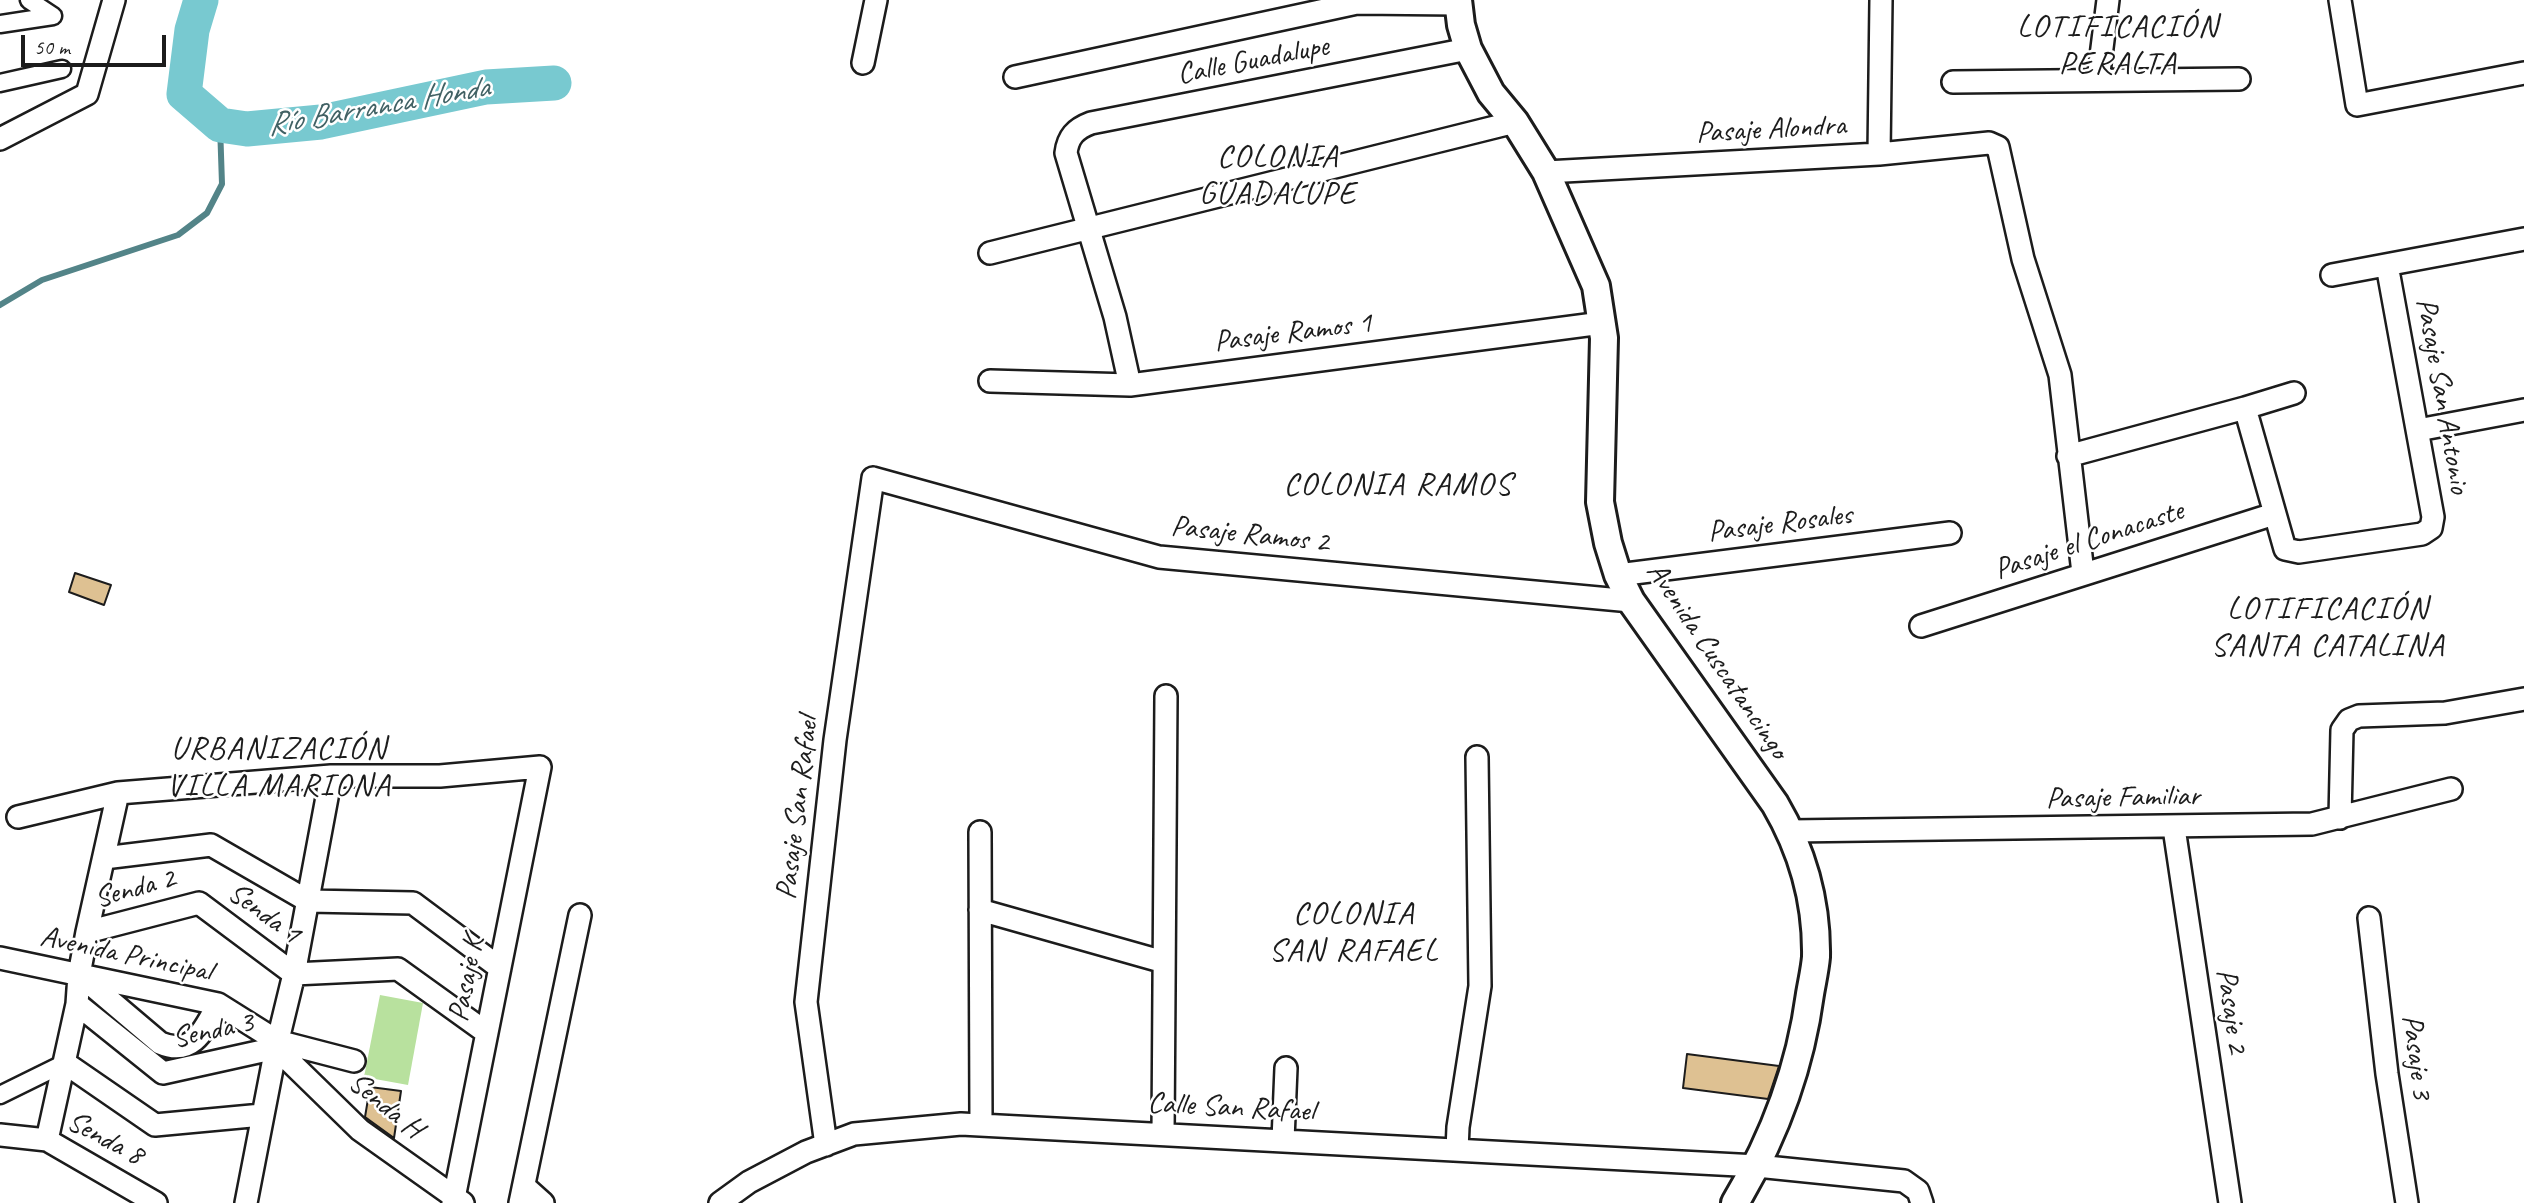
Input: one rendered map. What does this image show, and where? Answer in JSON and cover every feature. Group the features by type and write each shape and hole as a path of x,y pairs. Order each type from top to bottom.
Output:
{"street":[{"path":"0,24 53,16 29,0"},
{"path":"2,137 87,94 114,0"},
{"path":"863,63 876,0"},
{"path":"1879,154 1881,0"},
{"path":"2098,80 2108,0"},
{"path":"2340,0 2357,105 2524,73"},
{"path":"1015,78 1357,4 1458,2"},
{"name":"Avenida Cuscatancingo","path":"1458,2 1468,49 1492,93 1515,122 1545,172 1596,286 1602,323 1604,394 1600,502 1618,575 1631,601 1775,804 1791,831 1810,889 1816,957 1806,1023 1791,1084 1757,1166 1735,1203"},
{"name":"Calle Guadalupe","path":"1088,229 1066,153 1068,143 1078,128 1091,123 1468,49"},
{"path":"0,83 62,69"},
{"path":"1953,82 2239,79"},
{"path":"990,253 1515,122"},
{"path":"2,137 35,129"},
{"name":"Pasaje Alondra","path":"1545,172 1879,154 1989,143 1998,147 2023,259 2060,375 2068,456"},
{"path":"1088,229 1115,317 1130,384"},
{"path":"2332,275 2524,239"},
{"name":"Pasaje San Antonio","path":"2274,514 2285,549 2299,552 2422,534 2431,528 2434,517 2387,265"},
{"name":"Pasaje Ramos 1","path":"990,381 1130,384 1602,323"},
{"path":"2082,573 2068,456 2294,393"},
{"path":"2245,408 2274,514"},
{"path":"2418,430 2524,410"},
{"name":"Pasaje Ramos 2","path":"873,478 1158,557 1631,601"},
{"name":"Pasaje San Rafael","path":"826,1145 806,1002 835,740 873,478"},
{"name":"Pasaje el Conacaste","path":"1922,626 2274,514"},
{"name":"Pasaje Rosales","path":"1618,575 1950,533"},
{"path":"1163,1134 1166,696"},
{"path":"2340,818 2342,730 2348,720 2359,716 2445,713 2524,699"},
{"path":"1457,1150 1458,1127 1480,986 1477,757"},
{"name":"Pasaje K","path":"331,776 440,776 540,767 487,1032 457,1201"},
{"path":"18,817 118,793 331,776 294,974 276,1044 246,1203"},
{"name":"Pasaje Familiar","path":"1791,831 2174,828 2312,824 2452,789"},
{"path":"47,1140 77,1004 87,932 118,793"},
{"name":"Pasaje 2","path":"2174,828 2230,1203"},
{"path":"980,832 981,1124"},
{"path":"104,858 211,845 307,901 413,903 500,968"},
{"name":"Senda 2","path":"87,932 198,903"},
{"name":"Senda 1","path":"198,903 294,974"},
{"path":"980,910 1164,962"},
{"path":"543,1203 522,1195 580,915"},
{"name":"Pasaje 3","path":"2369,918 2387,1074 2407,1203"},
{"name":"Avenida Principal","path":"0,958 218,1004 276,1044 354,1061"},
{"path":"294,974 398,969 487,1032"},
{"name":"Senda 3","path":"79,975 160,1042 170,1047 188,1046 195,1041 218,1004"},
{"name":"Senda 3","path":"77,1004 163,1073 276,1044"},
{"name":"Senda H","path":"276,1044 360,1130 457,1201"},
{"path":"65,1063 155,1125 262,1115"},
{"path":"0,1095 65,1063"},
{"path":"1283,1140 1286,1068"},
{"name":"Calle San Rafael","path":"720,1203 749,1182 806,1152 854,1134 961,1124 1757,1166"},
{"name":"Senda 8","path":"0,1135 47,1140 148,1197"},
{"path":"1757,1166 1904,1181 1918,1191 1922,1203"}],"green space":[{"path":"380,995 423,1003 408,1085 364,1077"}],"building":[{"path":"75,573 111,585 104,605 69,592"},
{"path":"1687,1054 1779,1066 1768,1099 1683,1088"},
{"path":"370,1087 401,1091 394,1138 365,1117"}],"waterway":[{"name":"Río Barranca Honda","path":"201,0 192,30 184,94 220,125 247,129 321,122 486,87 554,83"},
{"path":"0,305 42,280 178,235 207,213 222,184 220,125"}],"district":[{"name":"LOTIFICACIÓN PERALTA","path":"2118,46"},
{"name":"COLONIA GUADALUPE","path":"1278,176"},
{"name":"COLONIA RAMOS","path":"1398,486"},
{"name":"LOTIFICACIÓN SANTA CATALINA","path":"2328,628"},
{"name":"URBANIZACIÓN VILLA MARIONA","path":"279,768"},
{"name":"COLONIA SAN RAFAEL","path":"1354,934"}]}
